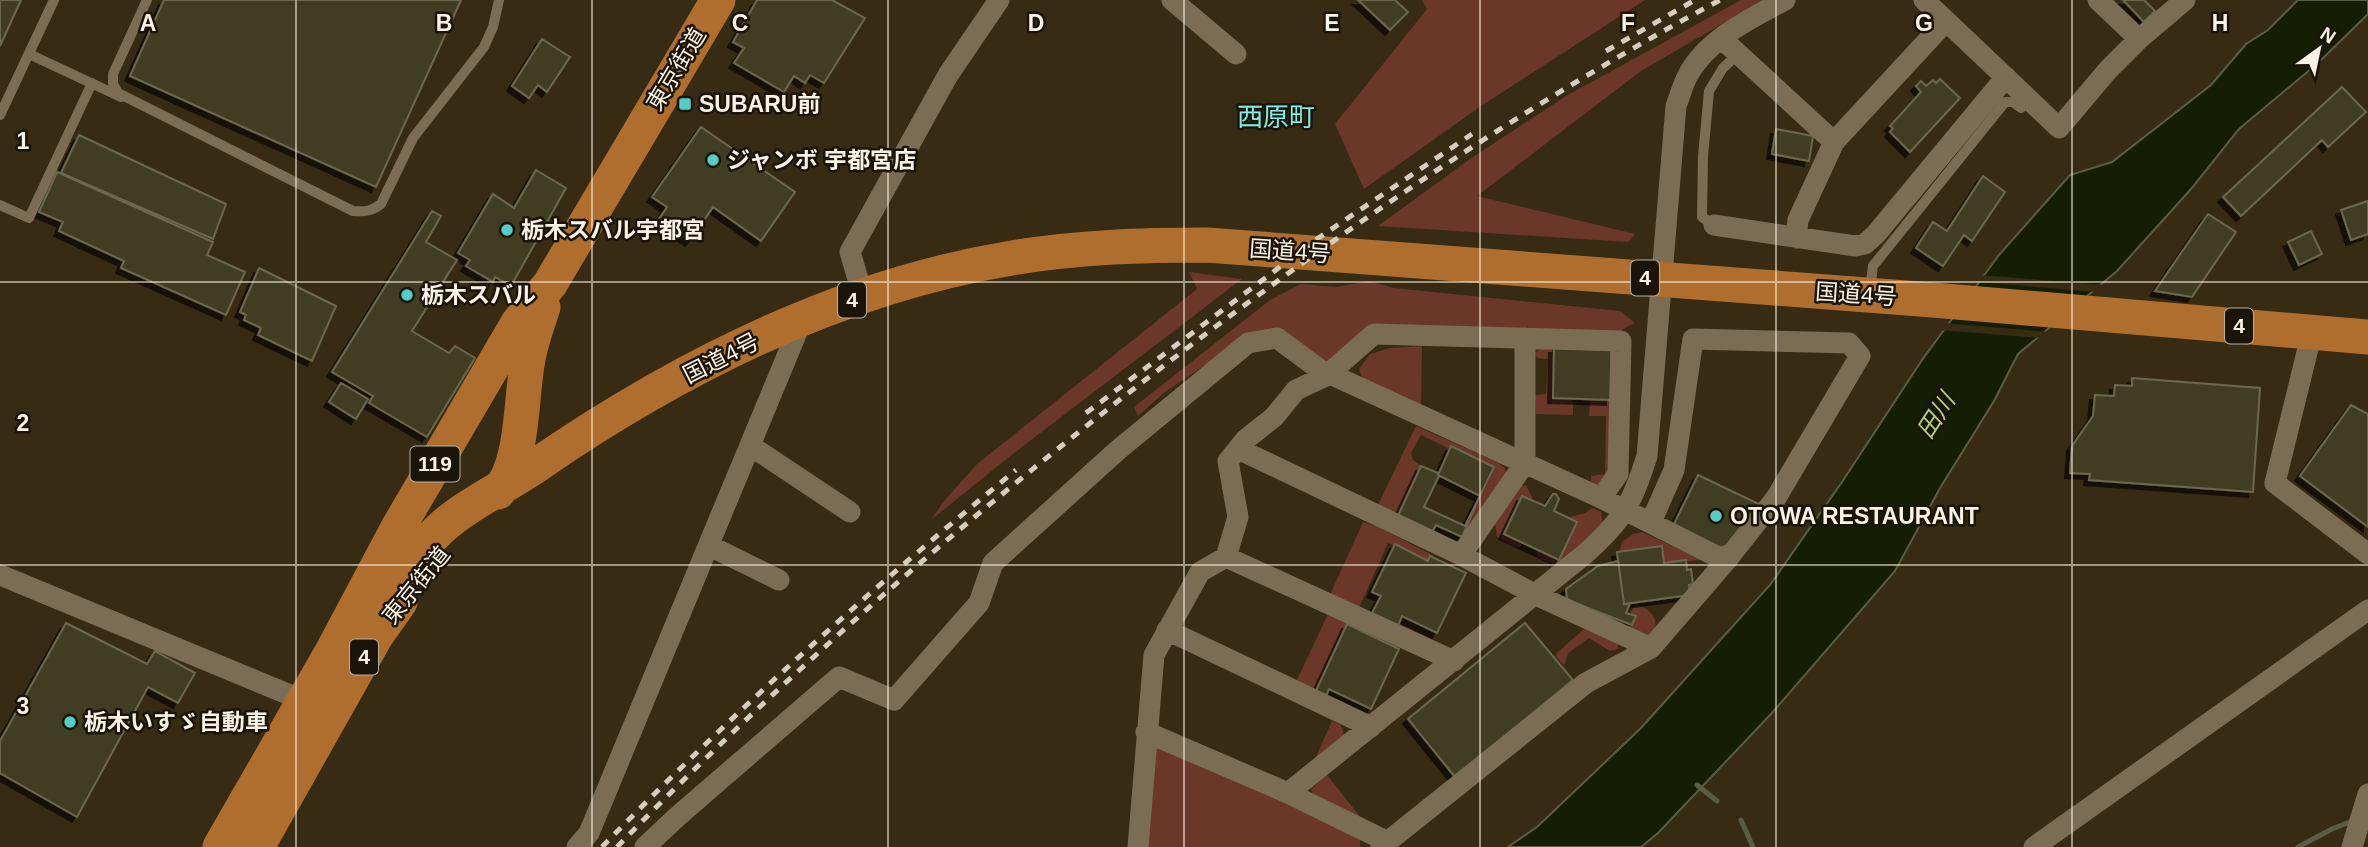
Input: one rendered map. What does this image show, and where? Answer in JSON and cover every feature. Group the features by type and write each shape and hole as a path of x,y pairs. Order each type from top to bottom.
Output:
{"highway":[{"name":"東京街道","path":"257,847 318,708 332,652 399,526 518,323 550,284 716,1"},
{"name":"国道4号","path":"332,652 442,528 581,435 687,374 748,343 802,320 863,296 1012,258 1068,250 1163,245 1245,248 1870,295 2368,337"},
{"name":"東京街道","path":"220,847 318,708 376,636 406,593 501,489 517,446 527,365 550,284"},
{"name":"東京街道","path":"399,526 414,523 425,512 490,403 527,365"},
{"path":"527,365 530,394 542,415 563,431 581,435"}],"street":[{"path":"863,296 850,251 948,75 999,0"},
{"path":"1172,0 1236,54"},
{"path":"1288,793 1536,596 1600,541 1626,511 1636,493 1647,456 1676,106 1689,73 1704,54 1745,22 1785,0"},
{"path":"1924,0 2059,128 2108,70 2185,0"},
{"path":"2098,0 2139,39"},
{"path":"1796,238 1798,220 1834,142 1946,21"},
{"path":"1722,39 1834,142"},
{"path":"1714,225 1855,246 1865,244 1904,214 2006,77"},
{"path":"577,847 589,833 802,320"},
{"path":"2312,332 2275,483 2368,554"},
{"path":"1138,847 1154,655 1200,572 1226,557 1238,517 1228,461 1245,440 1274,417 1296,390 1327,375 1374,334 1621,341 1618,474 1601,498"},
{"path":"645,847 839,677 894,700 979,603 993,563 1118,450 1248,343 1277,338 1327,375 1601,498 1726,561"},
{"path":"1461,555 1525,463 1525,338"},
{"path":"1146,732 1288,793 1384,845 1586,683 1651,648 1776,498 1860,356 1849,343 1693,338 1674,470 1651,522"},
{"path":"751,446 850,512"},
{"path":"1238,449 1461,555 1536,596 1651,648"},
{"path":"710,546 779,580"},
{"path":"1226,557 1454,661"},
{"path":"0,575 318,708"},
{"path":"2034,847 2368,610"},
{"path":"1167,630 1371,727"},
{"path":"2355,839 2366,800"}],"lane":[{"path":"0,115 54,0"},
{"path":"127,99 118,93 113,84 113,74 147,0"},
{"path":"29,54 127,99 353,211 374,210 382,204 413,138 484,47 493,27 499,0"},
{"path":"1714,225 1702,217 1703,156 1709,91 1723,68 1737,55"},
{"path":"0,205 29,218 92,83"},
{"path":"1870,295 1873,266 1904,214 2005,102 2013,102 2021,107"}],"shaded area":[{"path":"1422,0 1645,0 1481,106 1364,189 1335,124 1427,9"},
{"path":"1741,0 1763,0 1641,71 1477,196 1635,234 1628,242 1378,226 1470,159 1566,96"},
{"path":"1189,272 1242,279 1014,453 931,520 977,464 1197,289"},
{"path":"1369,281 1394,288 1620,311 1635,323 1613,334 1369,330 1327,367 1250,335 1165,392 1138,416 1134,407 1270,300 1301,284 1336,287"},
{"path":"1422,346 1421,407 1364,383 1359,369 1370,354 1390,348"},
{"path":"1541,349 1552,349 1552,398 1573,400 1573,415 1536,414 1535,395 1546,394 1548,359 1537,358 1535,353"},
{"path":"1590,400 1611,401 1609,479 1591,490 1591,476 1605,474 1606,416 1589,416"},
{"path":"1416,426 1505,468 1508,479 1461,540 1495,467 1452,446 1450,449 1421,435 1411,453 1413,460 1421,466 1397,518 1375,511"},
{"path":"1526,485 1534,501 1522,496 1523,543 1520,547 1513,546 1497,537 1495,523 1521,486"},
{"path":"1592,508 1601,512 1603,524 1557,567 1539,558 1537,551 1559,560 1567,518"},
{"path":"1363,522 1434,556 1428,561 1388,543 1358,610 1329,597"},
{"path":"1642,532 1702,560 1664,563 1661,546 1619,552 1622,542 1633,534"},
{"path":"1641,606 1650,612 1655,620 1655,629 1650,639 1625,628 1633,607"},
{"path":"1329,612 1348,622 1313,695 1294,686"},
{"path":"1584,629 1603,634 1618,643 1618,649 1610,651 1589,638 1568,653 1564,666 1556,656 1557,653"},
{"path":"1332,721 1341,725 1346,740 1314,761"},
{"path":"1161,744 1360,838 1360,847 1146,847 1151,749"},
{"path":"1327,775 1366,824 1315,798 1311,789"}],"water":[{"name":"田川","path":"2298,0 2368,0 2368,14 2318,63 2239,129 2191,189 2117,271 2018,354 1994,401 1940,488 1895,571 1771,714 1658,833 1641,847 1508,847 1537,827 1641,728 1770,585 1922,360 1999,255 2070,175 2112,162 2211,85 2246,44 2268,30"}],"pier":[{"path":"1980,275 2105,285 2097,292 1975,282"},
{"path":"1944,323 2049,332 2042,338 1939,330"}],"building":[{"path":"0,0 21,0 0,46"},
{"path":"164,0 461,0 376,187 130,76"},
{"path":"757,0 832,0 865,18 824,83 810,75 805,83 794,76 784,92 734,63 744,48 733,42"},
{"path":"1358,0 1395,0 1408,12 1390,30"},
{"path":"2123,0 2144,0 2155,11 2144,22"},
{"path":"542,39 570,57 547,92 538,85 529,98 512,86"},
{"path":"1940,79 1960,98 1910,152 1890,132 1893,128 1890,126 1921,92 1916,86 1921,81 1926,86 1933,80 1936,83"},
{"path":"2342,87 2366,112 2328,147 2322,140 2241,216 2223,197"},
{"name":"ジャンボ 宇都宮店","path":"701,127 795,192 761,241 713,207 690,241 659,219 667,207 652,197"},
{"path":"1776,129 1813,136 1809,161 1772,154"},
{"path":"79,135 226,204 213,239 61,173"},
{"name":"栃木スバル宇都宮","path":"536,170 566,188 511,286 495,277 493,282 466,266 470,260 458,253 493,194 514,208"},
{"path":"57,172 213,242 207,255 245,272 226,315 121,268 124,261 59,231 63,222 39,212"},
{"path":"1983,176 2005,192 1972,241 1964,235 1943,266 1916,248 1933,222 1947,231"},
{"path":"2368,201 2368,234 2351,240 2341,210"},
{"name":"栃木スバル","path":"432,211 441,216 426,242 457,260 412,331 449,353 455,346 475,358 427,437 369,403 373,396 332,372"},
{"path":"2208,214 2236,232 2192,297 2155,291"},
{"path":"2311,231 2322,254 2299,265 2288,242"},
{"path":"259,268 336,306 312,361 258,335 261,328 244,320 246,315 240,312"},
{"path":"1554,348 1612,350 1611,400 1553,398"},
{"path":"2132,378 2260,388 2253,492 2089,480 2090,474 2070,473 2072,446 2093,416 2095,395 2114,396 2115,385 2132,386"},
{"path":"341,383 368,399 356,419 329,402"},
{"path":"2351,405 2368,414 2368,527 2300,476"},
{"path":"1451,446 1494,467 1480,496 1438,475"},
{"path":"1421,466 1438,473 1439,476 1424,507 1465,526 1480,496 1462,537 1436,525 1431,534 1397,518"},
{"name":"OTOWA RESTAURANT","path":"1698,475 1761,505 1728,545 1720,548 1673,526"},
{"path":"1553,494 1559,499 1554,511 1577,522 1559,560 1504,534 1522,496 1545,506"},
{"path":"1395,544 1428,561 1430,556 1466,573 1437,633 1402,616 1398,626 1372,613 1381,596 1372,592"},
{"path":"1662,546 1664,563 1686,560 1687,570 1691,569 1693,584 1689,585 1690,595 1624,604 1617,552"},
{"path":"1618,561 1624,604 1630,603 1626,613 1636,616 1632,625 1567,600 1566,589 1598,566"},
{"name":"栃木いすゞ自動車","path":"66,623 147,664 155,651 195,673 178,703 148,687 77,817 0,773 0,741"},
{"path":"1525,623 1573,680 1455,777 1408,719"},
{"path":"1347,624 1399,649 1371,709 1329,689 1325,698 1315,693"}],"waterway":[{"path":"1697,785 1717,801"},
{"path":"1741,820 1753,847"},
{"path":"2298,847 2355,820"}],"railway":[{"path":"1606,51 1695,0"},
{"path":"617,847 748,718 884,594 1097,417 1302,263 1438,170 1577,82 1720,0"},
{"path":"1086,413 1317,239 1472,134"},
{"path":"602,847 701,748 804,652 1016,470"}],"place":[{"name":"SUBARU前","path":"685,104"},
{"name":"ジャンボ 宇都宮店","path":"713,160"},
{"name":"栃木スバル宇都宮","path":"507,230"},
{"name":"栃木スバル","path":"407,295"},
{"name":"OTOWA RESTAURANT","path":"1716,516"},
{"name":"栃木いすゞ自動車","path":"70,722"}],"district":[{"name":"西原町","path":"1276,117"}]}
